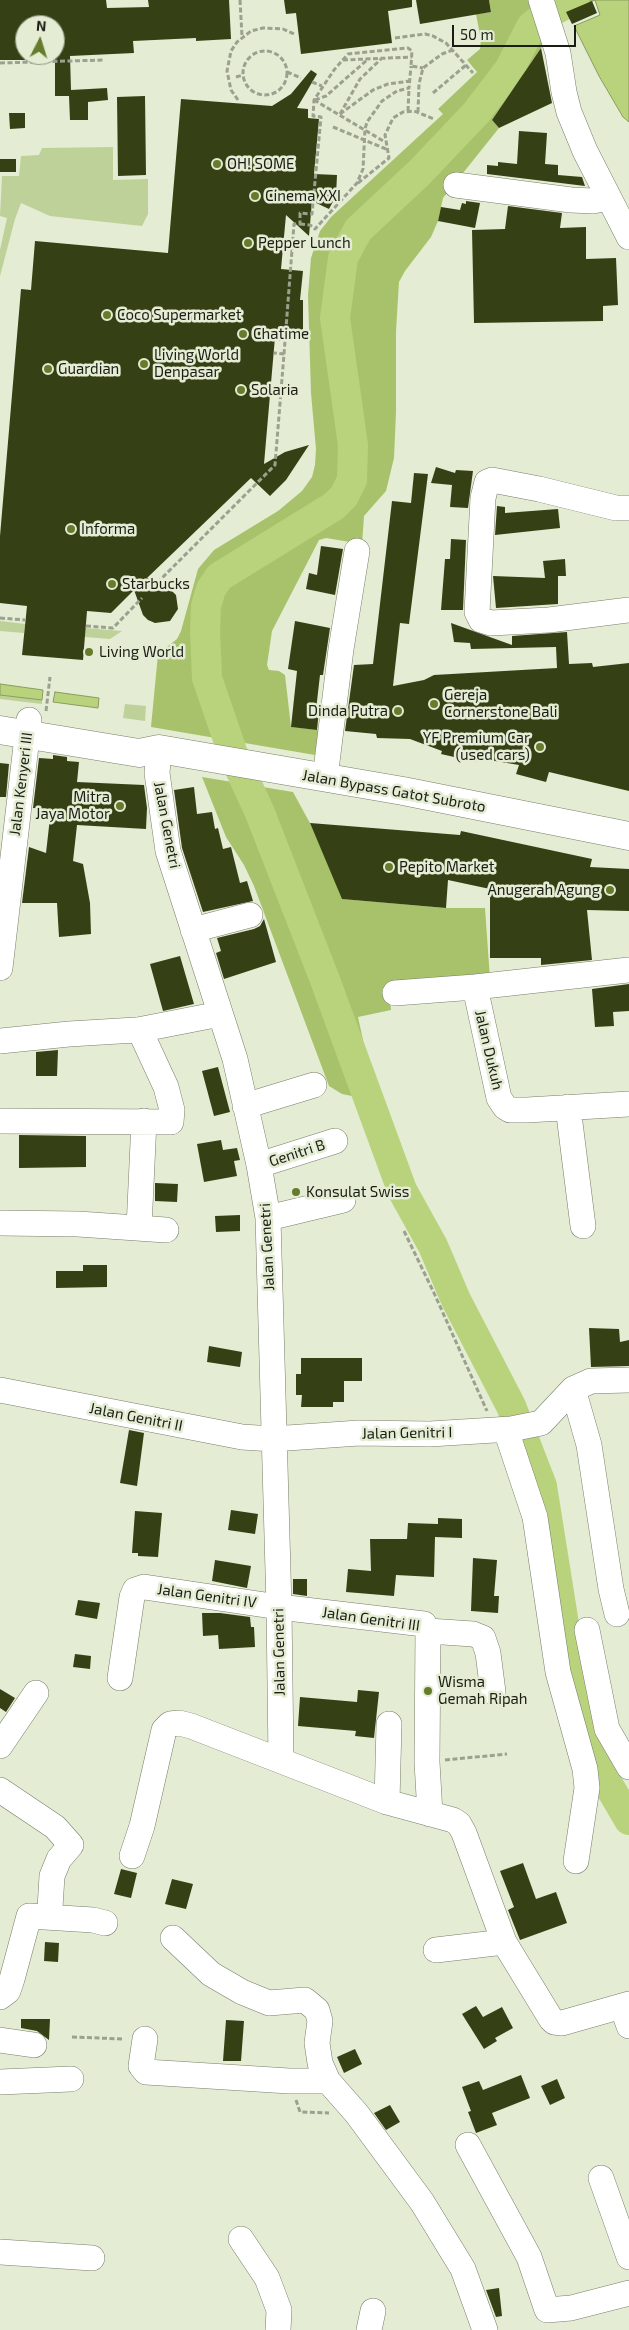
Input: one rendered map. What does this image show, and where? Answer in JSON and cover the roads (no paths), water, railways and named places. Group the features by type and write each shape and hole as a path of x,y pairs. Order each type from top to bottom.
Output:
{"highway":[{"name":"Jalan Bypass Gatot Subroto","path":"0,715 33,725 140,737 169,751 317,776 629,836"},
{"name":"Jalan Bypass Gatot Subroto","path":"0,730 33,725"}],"street":[{"path":"541,0 554,36 569,112 608,198 629,237"},
{"path":"456,185 571,200 593,201 608,198"},
{"path":"629,508 616,508 539,489 492,480 487,482 483,498 477,612 481,620 491,623 549,620 629,610"},
{"path":"317,776 357,551"},
{"name":"Jalan Kenyeri III","path":"0,968 5,870 33,725"},
{"name":"Jalan Genetri","path":"169,751 157,773 168,851 235,1059 259,1165 268,1218 279,1607 280,1759"},
{"path":"193,930 250,915"},
{"path":"395,993 475,987 629,970"},
{"name":"Jalan Dukuh","path":"475,987 500,1098 506,1107 510,1110 629,1104"},
{"path":"0,1041 109,1030 138,1030 220,1014"},
{"path":"0,1121 171,1122 172,1105 166,1087 138,1030"},
{"path":"245,1106 314,1085"},
{"path":"568,1107 583,1226"},
{"path":"139,1228 144,1121"},
{"name":"Genitri B","path":"259,1165 335,1141"},
{"path":"268,1218 342,1200"},
{"path":"0,1223 166,1230"},
{"path":"617,1614 611,1589 589,1445 573,1389 591,1381 629,1380"},
{"name":"Jalan Genitri I","path":"273,1434 430,1434 504,1430 541,1423 573,1389"},
{"name":"Jalan Genitri II","path":"0,1390 242,1437 273,1434"},
{"path":"182,1417 273,1434"},
{"path":"504,1430 535,1517 558,1672 585,1769 587,1788 576,1861"},
{"name":"Jalan Genitri IV","path":"120,1678 132,1597 139,1588 279,1607"},
{"name":"Jalan Genitri III","path":"279,1607 424,1624 428,1631 427,1762 430,1814"},
{"path":"586,1630 607,1729 629,1767"},
{"path":"428,1631 473,1634 483,1638 488,1653 493,1692"},
{"path":"0,1746 36,1693"},
{"path":"132,1856 142,1826 164,1730 170,1724 179,1723 191,1726 387,1802 453,1820 459,1824 464,1834 504,1942 554,2022 562,2023 627,2012"},
{"path":"387,1802 389,1724"},
{"path":"0,1790 55,1828 71,1845 59,1859 52,1876 50,1908"},
{"path":"0,1997 5,1995 12,1979 29,1916 93,1920 105,1923"},
{"path":"174,1938 211,1974 242,1992 269,2003 305,2000 317,2010 320,2021 317,2043 320,2063 328,2081 357,2114 422,2202 463,2269 485,2330"},
{"path":"436,1950 504,1942"},
{"path":"145,2039 141,2066 146,2072 289,2081 328,2081"},
{"path":"0,2040 34,2045"},
{"path":"0,2082 71,2078"},
{"path":"468,2146 529,2257 547,2310 571,2308 629,2293"},
{"path":"602,2178 629,2257"},
{"path":"241,2239 267,2278 279,2310 278,2330"},
{"path":"0,2252 92,2258"}],"waterway":[{"path":"574,0 547,14 531,27 509,70 476,113 420,172 358,230 343,258 335,318 353,445 352,480 344,496 334,506 219,577 211,589 206,606 205,632 207,678 233,754 260,813 325,980 402,1190 433,1246 456,1300 511,1406 542,1486 574,1687 591,1755 629,1820"}],"place":[{"name":"OH! SOME","path":"217,164"},
{"name":"Cinema XXI","path":"255,196"},
{"name":"Pepper Lunch","path":"248,243"},
{"name":"Coco Supermarket","path":"107,315"},
{"name":"Chatime","path":"243,334"},
{"name":"Living World Denpasar","path":"144,364"},
{"name":"Guardian","path":"48,369"},
{"name":"Solaria","path":"241,390"},
{"name":"Informa","path":"71,529"},
{"name":"Starbucks","path":"112,584"},
{"name":"Living World","path":"89,652"},
{"name":"Gereja Cornerstone Bali","path":"434,704"},
{"name":"Dinda Putra","path":"398,711"},
{"name":"YF Premium Car (used cars)","path":"540,747"},
{"name":"Mitra Jaya Motor","path":"120,806"},
{"name":"Pepito Market","path":"389,867"},
{"name":"Anugerah Agung","path":"610,890"},
{"name":"Konsulat Swiss","path":"296,1192"},
{"name":"Wisma Gemah Ripah","path":"428,1691"}]}
